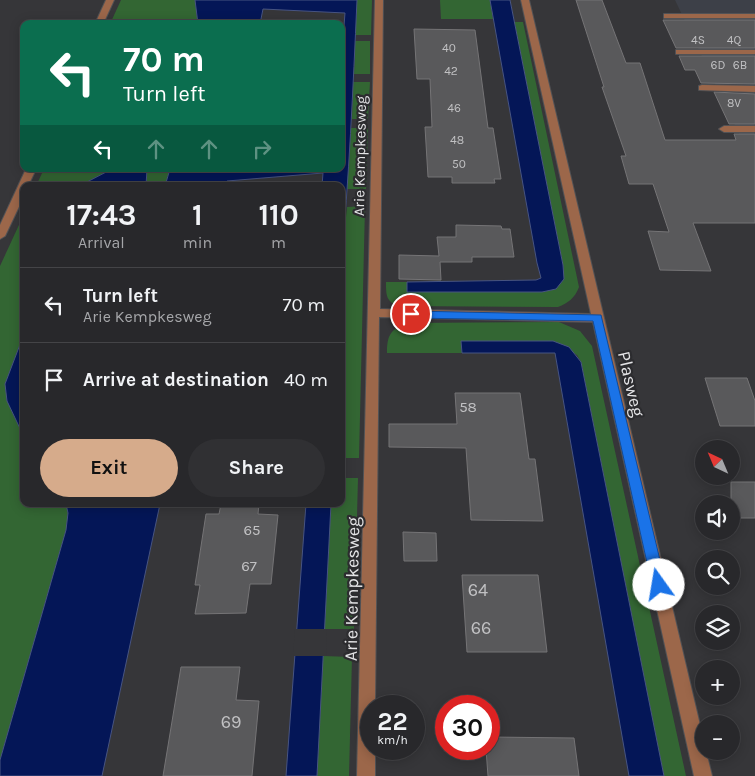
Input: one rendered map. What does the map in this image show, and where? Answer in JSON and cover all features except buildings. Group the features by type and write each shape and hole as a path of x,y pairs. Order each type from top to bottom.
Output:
{"street":[{"path":"101,20 110,0"},
{"name":"Arie Kempkesweg","path":"366,776 379,0"},
{"name":"Plasweg","path":"525,0 703,776"},
{"path":"667,16 755,16"},
{"path":"679,52 755,52"},
{"path":"702,88 755,89"},
{"path":"724,129 755,129"},
{"path":"0,236 20,193"},
{"path":"374,314 597,318"}],"shaded area":[{"path":"195,0 357,0 345,217 345,182 322,182 323,173 227,182 166,182 169,172 345,172 345,13 263,9 261,20 198,20"},
{"path":"490,0 510,0 563,265 564,279 556,289 542,292 407,292 407,282 536,280 541,278"},
{"path":"675,0 755,0 755,167"},
{"path":"106,172 147,172 146,182 87,182"},
{"path":"461,341 553,341 569,347 581,362 664,776 629,776 555,353 462,353"},
{"path":"20,345 20,429 7,401 5,384"},
{"path":"67,507 159,507 102,776 0,776 0,760 66,530 68,513"},
{"path":"306,507 331,507 317,776 286,776"}],"green space":[{"path":"121,0 195,0 198,20 112,20"},
{"path":"357,0 372,0 371,35 355,35"},
{"path":"440,0 490,0 493,19 441,19"},
{"path":"514,22 523,22 579,287 571,300 558,307 399,306 389,300 386,282 407,282 408,292 542,292 556,289 564,279 563,265"},
{"path":"355,41 370,41 370,74 354,74"},
{"path":"353,82 370,82 368,119 352,119"},
{"path":"351,128 368,128 366,189 346,189"},
{"path":"43,172 106,172 87,182 38,182"},
{"path":"147,172 169,172 166,182 146,182"},
{"path":"365,206 359,458 345,458 345,227 347,207"},
{"path":"20,223 20,345 5,384 7,401 20,429 20,507 67,507 68,513 66,530 0,760 0,266"},
{"path":"559,322 580,331 592,346 686,776 664,776 581,362 577,355 553,341 461,341 462,353 387,353 389,338 393,331 407,323"},
{"path":"345,478 358,478 354,629 324,629 331,507 345,507"},
{"path":"323,656 352,657 349,776 317,776"}],"pier":[{"path":"295,629 327,629 326,656 293,656"}],"route":[{"path":"411,314 597,318 659,585"}]}
